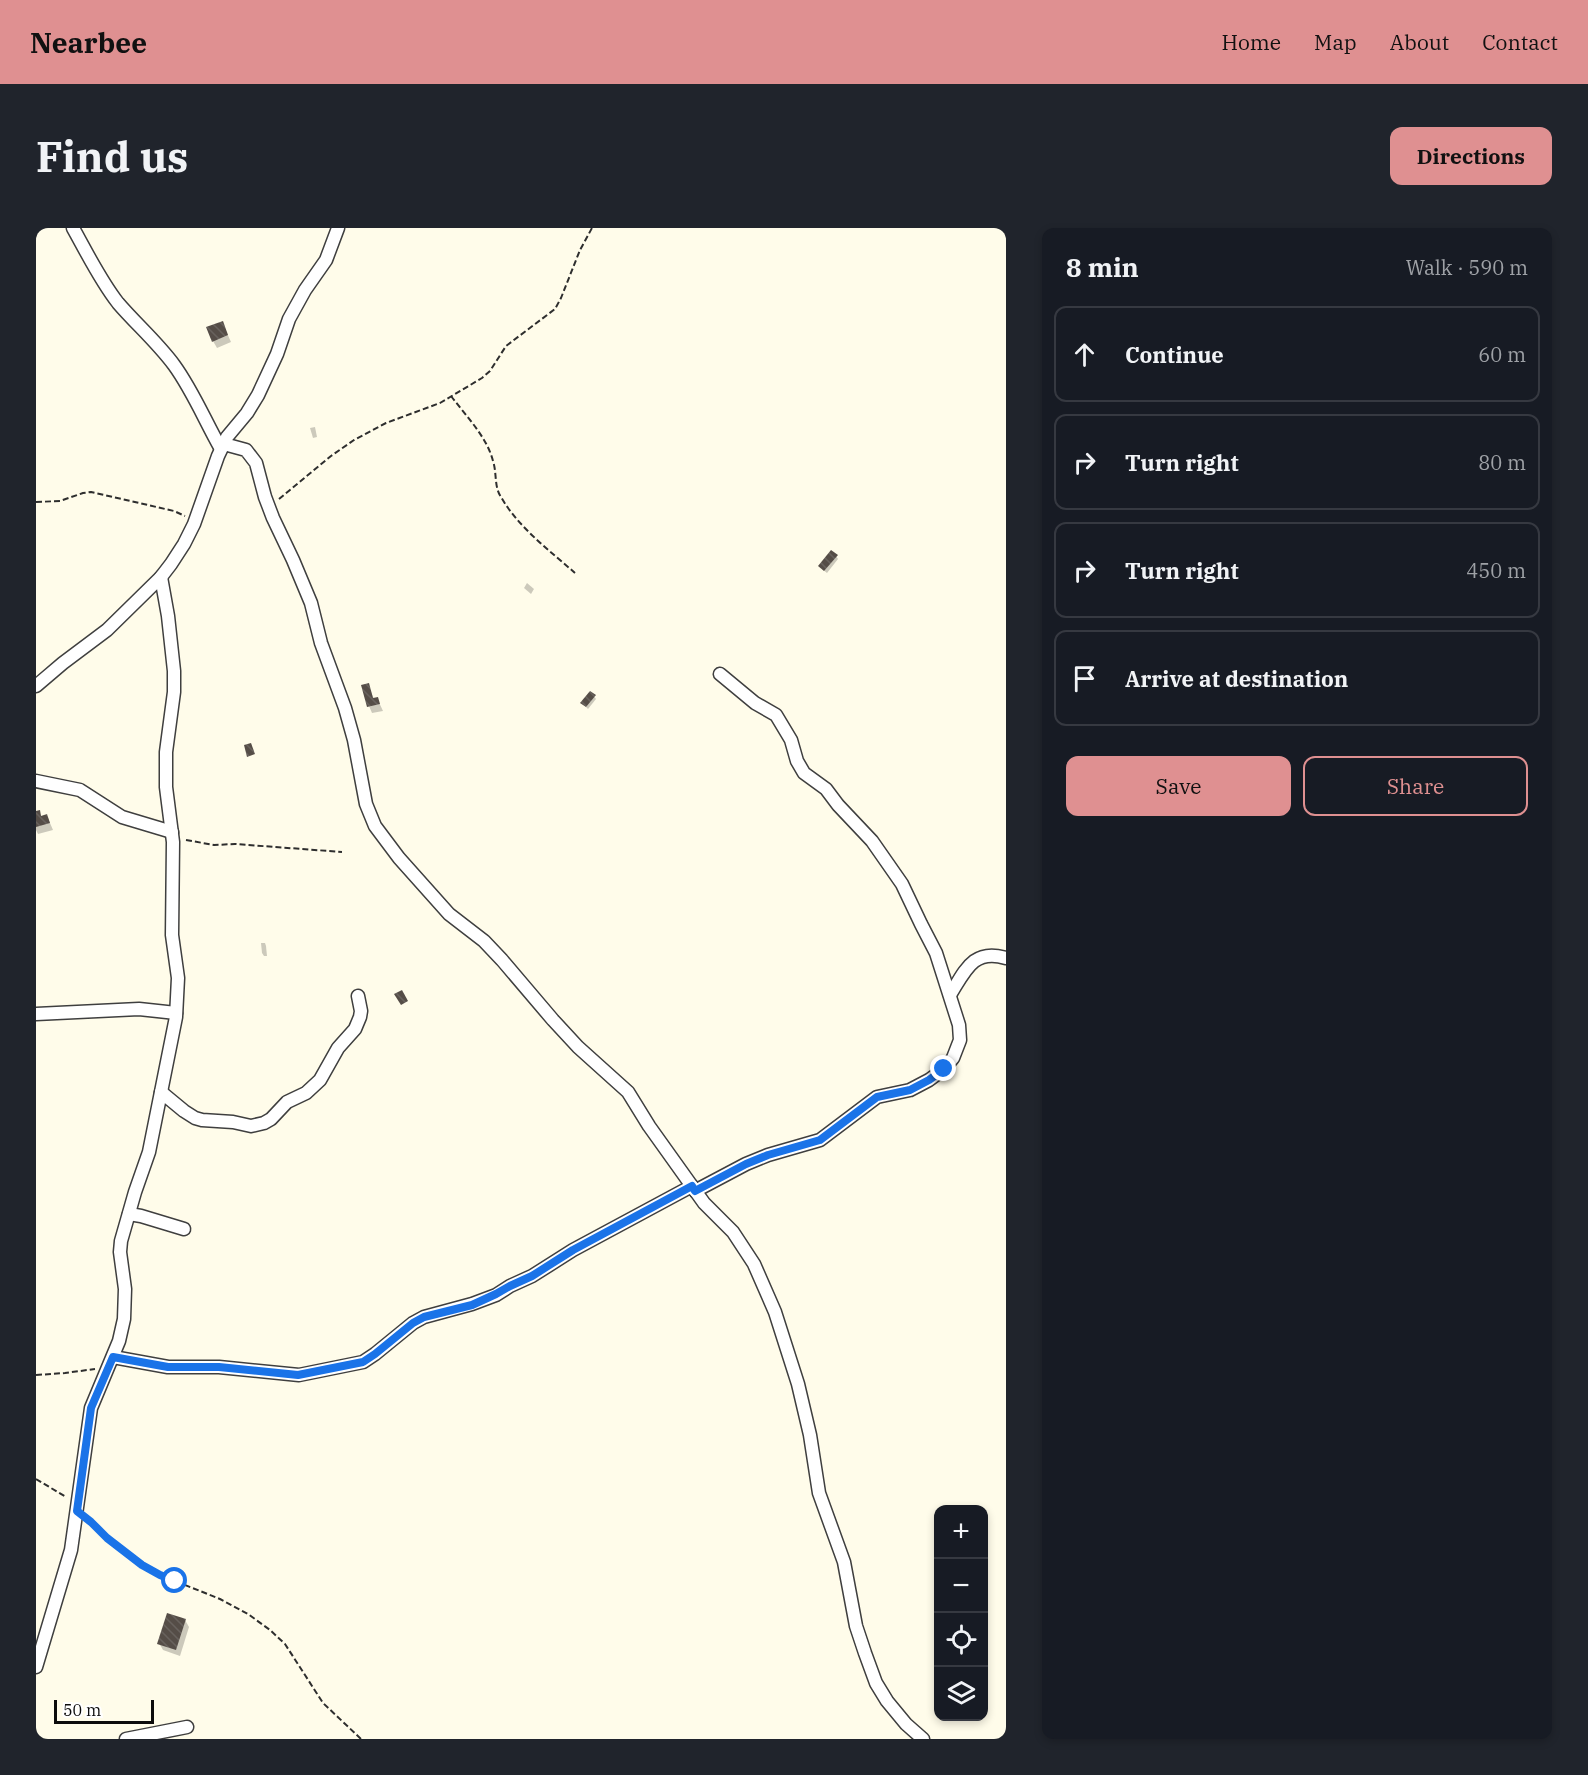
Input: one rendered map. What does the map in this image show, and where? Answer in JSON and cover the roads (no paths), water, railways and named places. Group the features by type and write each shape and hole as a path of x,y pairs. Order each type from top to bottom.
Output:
{"street":[{"path":"73,228 97,272 119,304 172,362 222,447"},
{"path":"36,686 106,630 161,577 184,544 194,524 222,447 258,395 277,354 289,319 305,290 326,260 338,228"},
{"path":"222,447 238,447 250,455 256,463 269,508 311,603 321,643 345,708 354,740 366,804 375,826 399,858 449,914 484,941 578,1047 628,1092 649,1126 704,1203 733,1232 754,1264 775,1312 798,1384 810,1435 819,1493 844,1562 856,1626 865,1653 876,1683 886,1701 923,1739"},
{"path":"36,1667 71,1550 91,1408 119,1341 124,1319 125,1288 120,1252 129,1214 149,1152 176,1013 178,978 172,935 172,834 166,787 166,752 174,692 174,671 161,577"},
{"path":"111,1362 168,1367 219,1367 298,1375 363,1362 424,1317 472,1305 532,1276 573,1250 746,1164 820,1140 877,1097 910,1090 944,1069 953,1058 960,1040 959,1025 936,953 902,884 873,840 838,805 826,789 804,773 776,715 755,703 720,674"},
{"path":"36,781 80,790 122,817 172,834"},
{"path":"950,995 972,962 982,956 994,954 1006,958"},
{"path":"161,1092 195,1118 250,1126 264,1123 287,1102 306,1093 320,1080 338,1048 355,1029 362,1011 358,996"},
{"path":"36,1014 139,1009 176,1013"},
{"path":"129,1214 184,1229"},
{"path":"126,1739 188,1727"}]}
